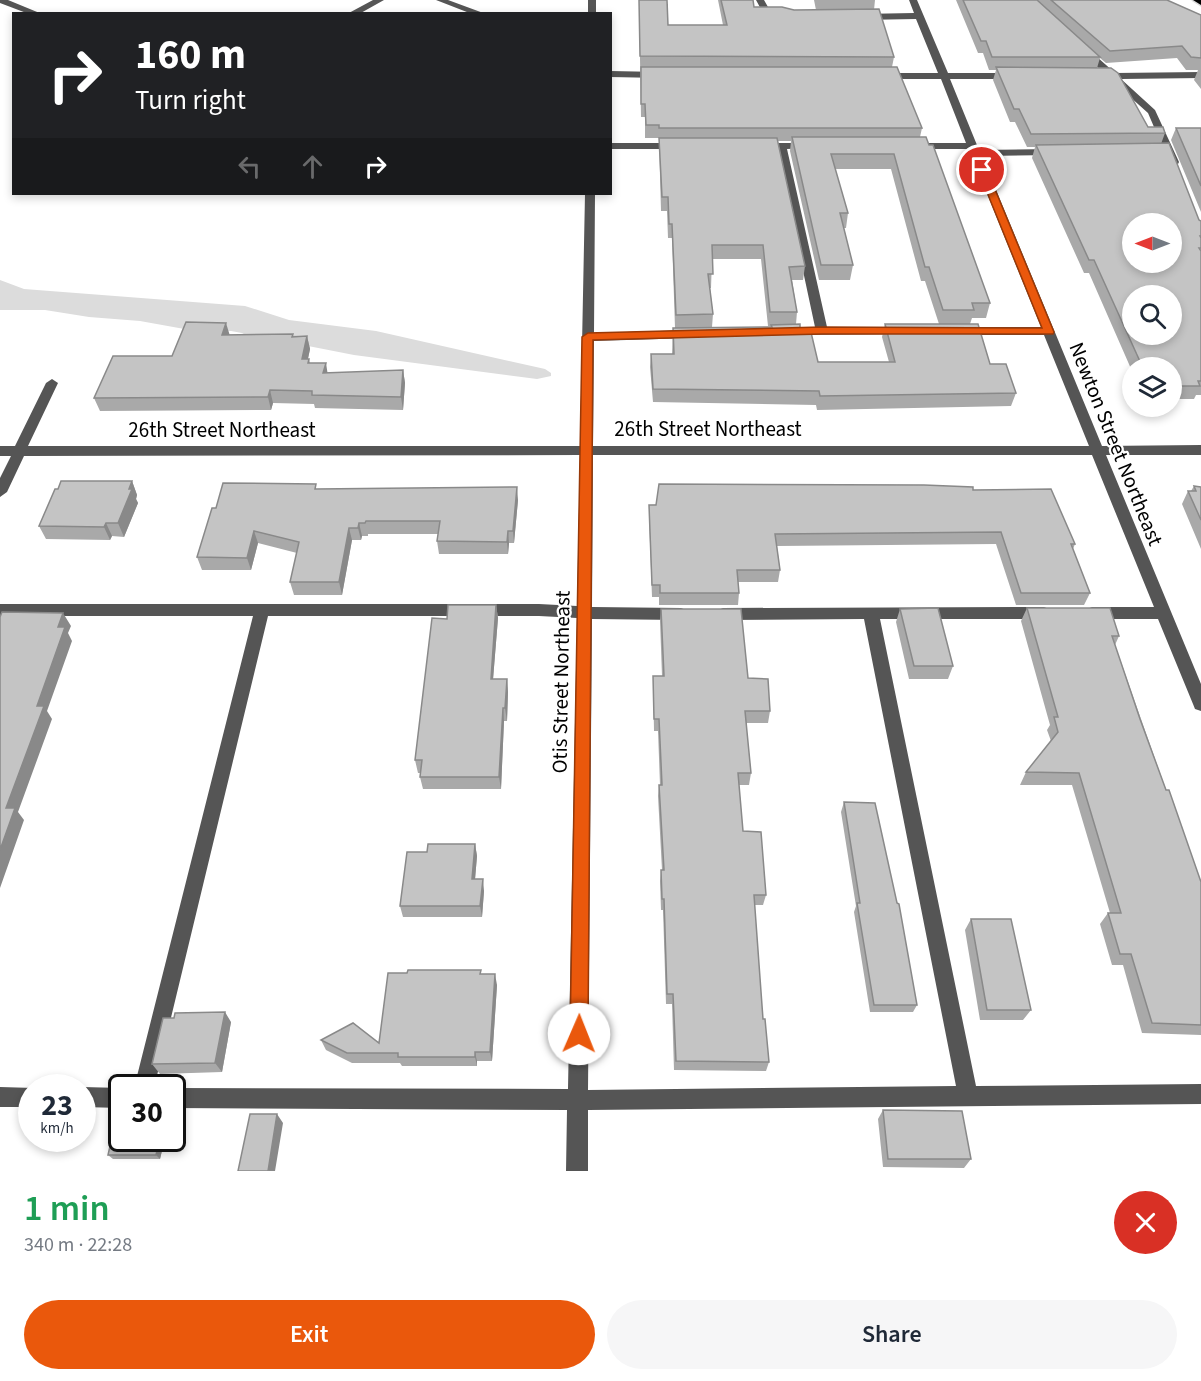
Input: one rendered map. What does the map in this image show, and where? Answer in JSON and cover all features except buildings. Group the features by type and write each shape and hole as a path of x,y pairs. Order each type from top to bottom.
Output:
{"street":[{"path":"0,0 33,12"},
{"path":"355,12 380,0"},
{"path":"440,0 476,12"},
{"path":"760,0 765,9 793,17"},
{"name":"Newton Street Northeast","path":"913,0 1201,704"},
{"path":"849,16 920,16"},
{"path":"1077,44 1152,112 1178,172"},
{"path":"612,74 669,75"},
{"path":"1090,76 1201,75"},
{"path":"869,76 1020,76"},
{"path":"612,146 690,146"},
{"path":"747,146 815,146"},
{"path":"781,146 822,331"},
{"path":"896,146 1066,152"},
{"path":"1159,152 1170,152"},
{"name":"Otis Street Northeast","path":"577,1171 590,195"},
{"path":"775,332 917,331"},
{"path":"952,331 1049,332"},
{"path":"588,337 705,334"},
{"path":"0,492 52,383"},
{"name":"26th Street Northeast","path":"0,451 1201,450"},
{"path":"0,610 704,614 1164,613"},
{"path":"147,1074 262,611"},
{"path":"871,614 968,1096"},
{"path":"186,1098 578,1100 1201,1094"},
{"path":"0,1097 18,1097"}],"shaded area":[{"path":"0,280 24,289 245,306 289,320 376,331 545,369 551,373 551,376 537,379 354,355 303,345 259,342 242,333 231,331 190,330 140,321 89,317 45,310 0,310"}],"route":[{"path":"579,1034 588,337 822,331 1049,332 982,170"}]}
